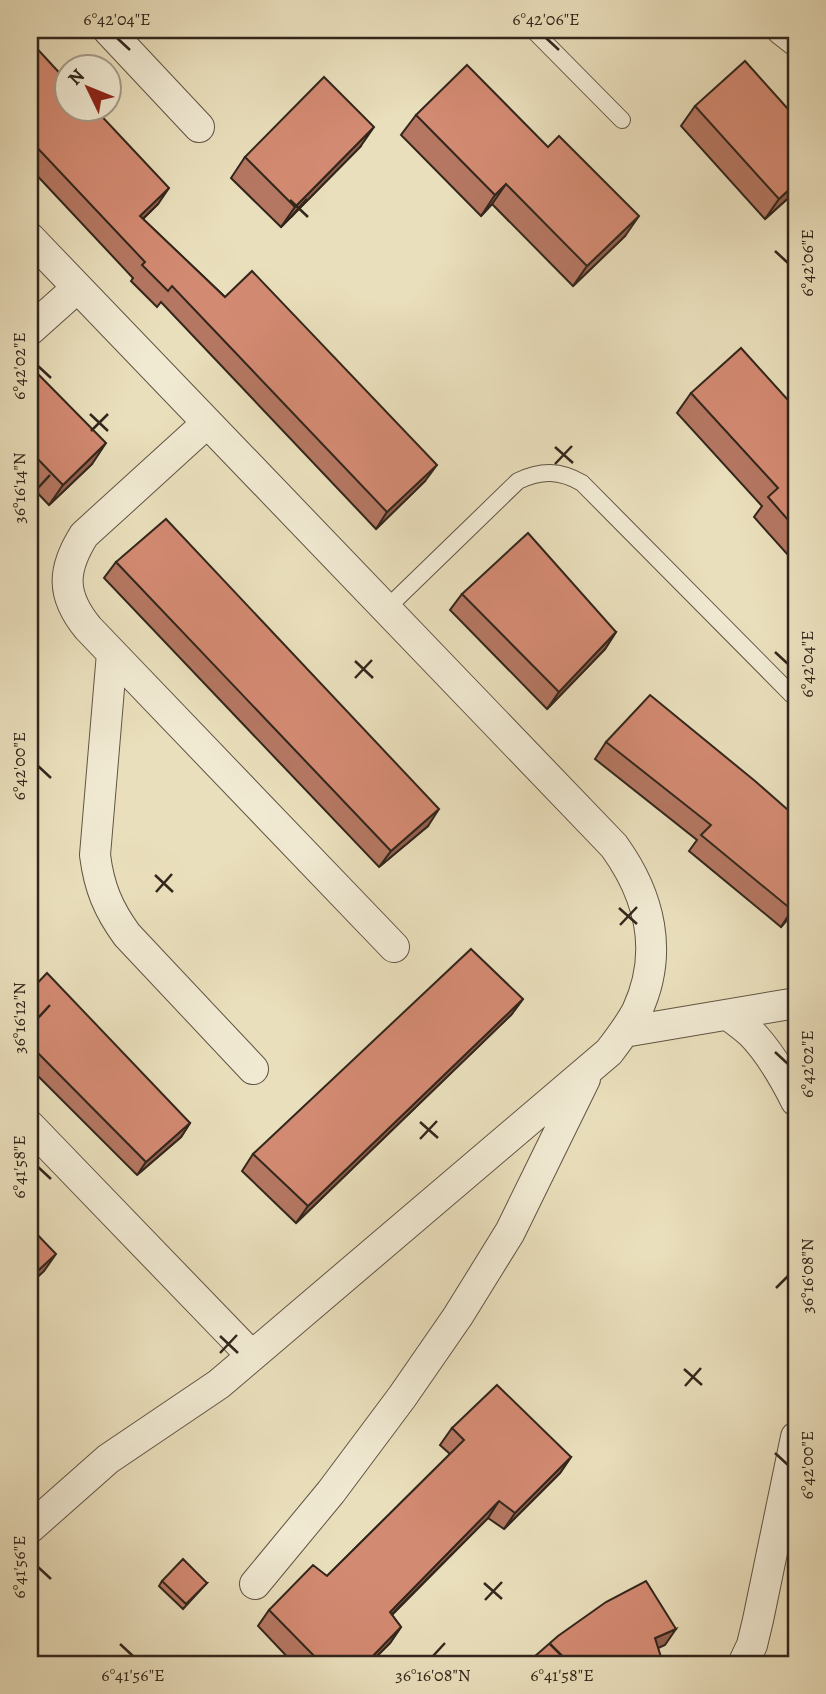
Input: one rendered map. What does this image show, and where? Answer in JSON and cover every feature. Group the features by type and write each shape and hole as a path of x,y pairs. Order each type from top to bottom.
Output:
{"street":[{"path":"108,30 199,127"},
{"path":"782,30 796,41"},
{"path":"30,239 614,846 629,866 640,889 648,913 651,937 650,963 637,1010 609,1052 201,1398 108,1459 30,1528"},
{"path":"30,330 77,288"},
{"path":"207,423 84,535 69,565 71,599 77,614 112,653 394,947"},
{"path":"112,653 95,855 104,898 127,936 253,1069"},
{"path":"624,1032 796,1003"},
{"path":"728,1014 750,1032 770,1056 796,1101"},
{"path":"255,1584 331,1492 458,1316 510,1232 591,1069"},
{"path":"30,1126 252,1356"},
{"path":"743,1664 752,1645 796,1437"}],"lane":[{"path":"533,30 622,120"},
{"path":"386,609 518,481 544,472 557,473 582,483 792,695"}],"building":[{"path":"30,41 52,65 52,122 107,122 169,188 140,216 225,297 252,271 437,465 387,512 172,286 168,291 142,265 145,262 30,140"},
{"path":"745,61 796,118 796,183 779,199 695,106"},
{"path":"467,65 548,147 559,136 639,216 587,266 506,184 495,195 416,115"},
{"path":"324,77 374,127 295,207 245,157"},
{"path":"741,348 796,409 796,529 768,497 778,488 691,393"},
{"path":"37,373 106,443 63,485 30,451 30,380"},
{"path":"166,519 439,809 391,851 116,562"},
{"path":"528,533 616,632 559,692 462,594"},
{"path":"650,695 796,817 796,906 792,910 701,835 711,825 606,742"},
{"path":"471,949 523,999 308,1206 253,1154"},
{"path":"47,973 190,1123 146,1162 30,1045 30,991"},
{"path":"30,1227 56,1254 30,1278"},
{"path":"497,1385 571,1457 515,1513 499,1501 390,1612 401,1627 365,1664 322,1664 269,1610 313,1565 327,1576 464,1440 452,1428"},
{"path":"183,1559 207,1583 186,1604 162,1581"},
{"path":"646,1581 676,1629 655,1638 661,1657 651,1664 526,1664 558,1636 606,1602"}]}
